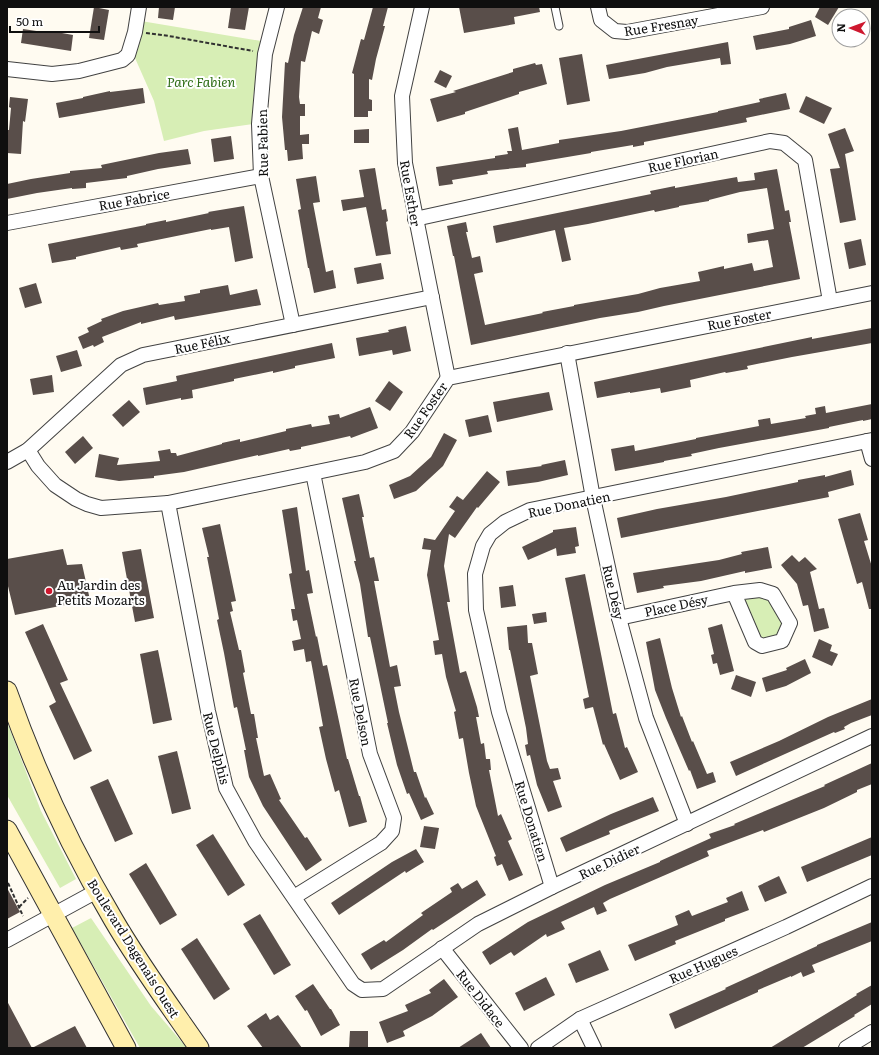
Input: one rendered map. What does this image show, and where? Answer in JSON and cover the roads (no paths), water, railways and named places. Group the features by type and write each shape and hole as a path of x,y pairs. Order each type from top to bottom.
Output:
{"main road":[{"name":"Boulevard Dagenais Ouest","path":"7,691 46,790 77,854 118,928 199,1048"},
{"path":"7,830 126,1048"}],"street":[{"path":"7,69 52,74 79,71 122,60 128,55 135,32 139,7"},
{"name":"Rue Fabien","path":"277,7 265,54 259,124 260,176 293,325"},
{"name":"Rue Esther","path":"422,7 402,96 405,163 448,378"},
{"name":"Rue Fresnay","path":"598,7 601,20 615,32 628,32 762,7"},
{"name":"Rue Florian","path":"416,219 770,141 784,144 805,160 830,301"},
{"name":"Rue Fabrice","path":"7,222 260,176"},
{"name":"Rue Foster","path":"28,450 38,466 55,484 76,499 87,504 101,508 168,503 365,462 394,451 412,432 448,378 872,293"},
{"name":"Rue Félix","path":"7,462 28,450 121,365 143,355 432,297"},
{"name":"Rue Désy","path":"567,353 593,498 619,618 646,718 687,824"},
{"path":"869,441 872,459"},
{"name":"Rue Donatien","path":"552,887 499,712 476,610 475,574 483,546 490,534 505,522 530,510 869,441"},
{"name":"Rue Delson","path":"294,897 381,843 392,831 394,818 370,754 313,473"},
{"name":"Rue Delphis","path":"168,503 208,711 226,788 255,840 353,984"},
{"name":"Place Désy","path":"619,618 734,593"},
{"name":"Rue Didier","path":"353,984 362,990 384,989 478,924 552,887 872,736"},
{"name":"Rue Hugues","path":"538,1048 580,1019 786,927 872,886"},
{"path":"7,940 97,891"},
{"name":"Rue Didace","path":"442,948 521,1048"},
{"path":"580,1019 594,1048"},
{"path":"846,1048 872,1032"}],"lane":[{"path":"555,7 558,26"}],"place":[{"name":"Au Jardin des Petits Mozarts","path":"49,591"}],"park label":[{"name":"Parc Fabien","path":"201,81"}]}
